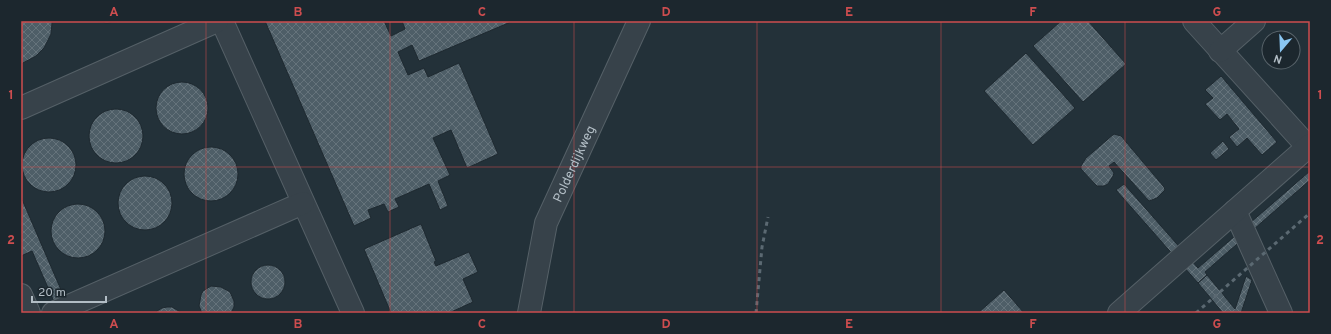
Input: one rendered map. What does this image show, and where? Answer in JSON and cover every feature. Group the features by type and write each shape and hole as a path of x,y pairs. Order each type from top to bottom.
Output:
{"street":[{"path":"21,108 217,21"},
{"path":"222,21 353,313"},
{"name":"Polderdijkweg","path":"529,313 546,223 639,21"},
{"path":"1119,313 1309,146 1194,21"},
{"path":"1220,51 1254,21"},
{"path":"53,313 304,203"},
{"path":"1235,211 1281,313"},
{"path":"21,295 29,313"}],"building":[{"path":"21,21 52,21 51,34 44,48 36,56 21,64"},
{"path":"94,21 122,21 107,23"},
{"path":"265,21 384,21 391,36 405,29 402,21 513,21 419,61 412,45 398,52 408,75 424,68 428,77 459,63 498,154 467,168 451,130 433,138 450,175 438,181 448,206 440,210 429,184 395,199 399,207 388,212 384,204 368,210 371,218 354,226"},
{"path":"1061,21 1088,21 1126,64 1083,102 1033,46"},
{"path":"1026,53 1075,108 1033,145 984,91"},
{"path":"1221,76 1277,142 1262,155 1247,138 1237,147 1229,137 1239,129 1227,114 1220,120 1205,104 1213,98 1205,90"},
{"path":"177,82 187,82 201,89 208,103 208,113 201,127 187,134 177,134 167,130 160,123 156,113 156,103 160,93 167,86"},
{"path":"116,109 126,111 135,117 141,126 143,136 141,146 135,155 126,161 116,163 106,161 97,155 91,146 89,136 91,126 97,117 106,111"},
{"path":"1114,134 1121,136 1164,187 1165,190 1157,198 1149,201 1114,162 1109,166 1114,173 1113,176 1108,184 1104,186 1097,186 1081,169 1081,166 1086,158"},
{"path":"49,138 59,140 68,146 74,155 76,165 74,175 68,184 59,190 49,192 39,190 30,184 24,175 22,165 24,155 30,146 39,140"},
{"path":"1223,141 1229,149 1216,160 1210,153"},
{"path":"211,147 221,149 230,155 236,164 238,174 236,184 230,193 221,199 211,201 201,199 192,193 186,184 184,174 186,164 192,155 201,149"},
{"path":"1310,171 1310,180 1205,272 1207,275 1198,283 1116,190 1124,184 1198,268"},
{"path":"145,176 155,178 164,184 170,193 172,203 170,213 164,222 155,228 145,230 135,228 126,222 120,213 118,203 120,193 126,184 135,178"},
{"path":"21,197 71,313 59,313 32,251 21,256"},
{"path":"73,204 83,204 93,208 101,216 105,226 105,236 101,246 93,254 83,258 73,258 63,254 55,246 51,236 51,226 55,216 63,208"},
{"path":"421,224 436,261 434,262 436,266 469,252 478,272 463,279 473,302 449,313 391,313 364,249"},
{"path":"271,265 278,267 283,272 285,282 283,292 278,297 265,299 258,297 253,292 251,279 253,272 258,267"},
{"path":"1207,275 1235,309 1246,276 1252,280 1241,313 1223,313 1198,283"},
{"path":"211,286 221,287 230,292 234,301 234,307 231,313 202,313 199,306 201,295 203,291"},
{"path":"1004,290 1024,313 978,313"},
{"path":"167,307 172,307 182,313 154,313"}],"railway":[{"path":"1196,313 1310,213"},
{"path":"756,313 762,247 768,217"}]}
